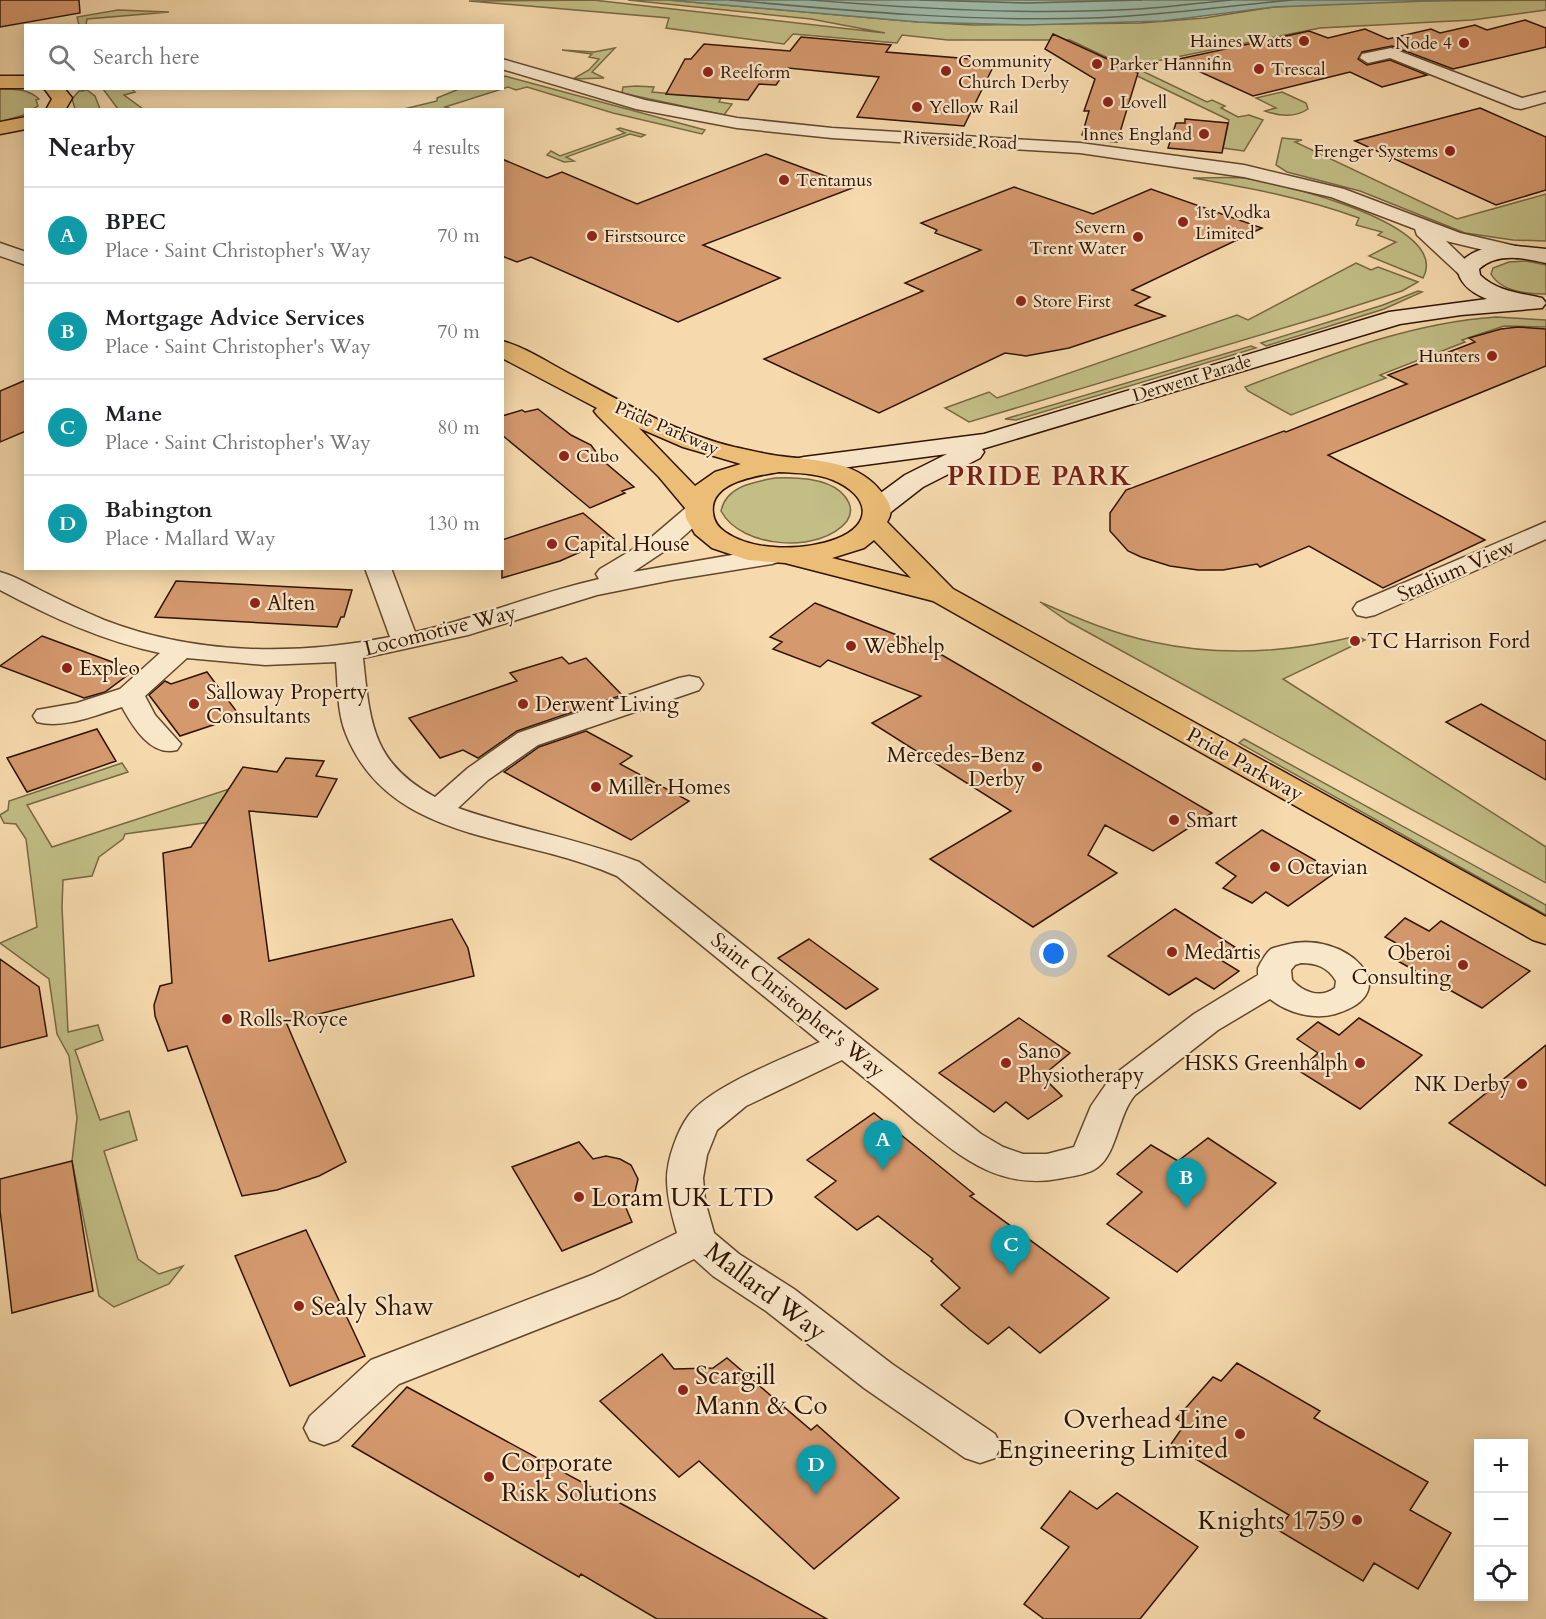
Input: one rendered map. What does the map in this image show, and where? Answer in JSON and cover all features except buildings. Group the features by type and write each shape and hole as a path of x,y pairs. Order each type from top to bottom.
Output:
{"main road":[{"path":"0,130 24,124"},
{"path":"0,130 24,134"},
{"name":"Pride Parkway","path":"504,349 591,395 704,445 838,474 854,481 870,494 875,516 943,595"},
{"name":"Pride Parkway","path":"591,395 668,471 698,509 705,529 716,539 741,550 783,556 943,595 1546,932"},
{"path":"698,509 708,488 728,476 746,470 792,465"},
{"path":"783,556 826,551 844,545 860,536 875,516"}],"street":[{"path":"1368,58 1391,52 1521,104 1546,97"},
{"name":"Riverside Road","path":"504,65 642,105 737,123 832,133 1080,148 1223,167 1331,191 1469,242 1535,253"},
{"name":"Riverside Road","path":"1416,224 1468,274"},
{"path":"0,249 24,258"},
{"name":"Derwent Parade","path":"1397,317 1468,274 1472,263 1481,258 1535,253"},
{"path":"1468,274 1479,286 1491,293 1542,304"},
{"name":"Derwent Parade","path":"792,465 987,441 1397,317 1461,308 1542,304"},
{"name":"Derwent Parade","path":"875,516 914,481 958,459 987,441"},
{"name":"Locomotive Way","path":"569,594 649,553 672,537 698,509"},
{"name":"Stadium View","path":"1366,609 1546,530"},
{"name":"Locomotive Way","path":"0,580 101,628 144,641 181,649 252,656 300,656 349,652 405,642 488,621 569,594 663,573 783,556"},
{"path":"379,570 405,642"},
{"path":"47,716 81,711 130,695 181,649"},
{"name":"Saint Christopher's Way","path":"349,652 357,720 366,749 395,783 412,797 473,825 587,853 628,869 984,1154 1003,1164 1019,1168 1050,1168 1087,1156 1093,1147 1112,1099 1123,1086 1206,1022 1274,981"},
{"path":"438,810 478,774 528,740 689,684"},
{"path":"130,695 143,719 167,744"},
{"name":"Mallard Way","path":"845,1044 734,1097 702,1122 688,1155 685,1178 687,1201 697,1240 726,1265 780,1300 878,1376 980,1446"},
{"path":"324,1428 385,1372 606,1286 697,1240"}],"shaded area":[{"path":"593,0 885,33 811,19 628,0 668,0 973,25 1141,23 1204,18 1274,7 1393,1 1546,0 1546,10 1472,20 1320,28 1127,67 1070,40 948,40 902,35 897,43 793,34 784,44 666,28 669,18 469,1"},
{"path":"118,10 169,12 87,19 86,24 79,24 77,17"},
{"path":"615,48 592,72 604,78 573,79 589,70 599,59 589,57 592,54 562,50 594,52"},
{"path":"1140,70 1207,102 1212,100 1225,106 1221,108 1238,117 1249,115 1263,120 1244,151 1223,148 1229,120 1129,72"},
{"path":"504,76 705,130 702,134 613,113 527,87 516,90 508,87 504,88"},
{"path":"623,87 654,87 652,92 721,98 719,102 732,104 724,115 622,93"},
{"path":"0,89 26,91 39,99 36,100 38,106 24,108 24,115 0,122"},
{"path":"80,90 87,90 95,96 100,108 75,108 72,99"},
{"path":"104,90 133,90 135,92 124,95 142,108 117,108"},
{"path":"457,90 499,90 445,107 448,108 408,108 437,101 437,98"},
{"path":"1282,92 1306,103 1308,109 1292,115 1276,114 1265,111 1276,108 1256,98"},
{"path":"617,129 645,135 641,137 630,134 566,157 574,161 564,162 547,155 551,151 560,156 625,133"},
{"path":"1282,138 1302,140 1295,142 1457,219 1546,194 1546,241 1513,240 1465,233 1360,191 1287,172 1276,165"},
{"path":"1193,178 1243,178 1262,181 1323,197 1357,209 1388,224 1412,240 1425,258 1423,278 1369,256 1396,242 1378,235 1382,232 1356,225 1359,218 1297,199"},
{"path":"1526,261 1546,265 1546,294 1516,291 1501,285 1491,274 1493,268 1509,262"},
{"path":"1356,263 1371,270 1378,267 1418,282 1402,291 1327,315 969,422 945,408 989,392 997,398 1237,315 1248,320"},
{"path":"1418,291 1422,292 1384,309 1266,346 1261,343 1383,305"},
{"path":"1496,317 1546,320 1546,327 1504,326 1462,340 1465,342 1380,375 1386,378 1291,415 1248,391 1245,387 1337,353 1400,334 1463,320"},
{"path":"1251,346 1256,348 1016,420 1005,419"},
{"path":"775,478 806,479 836,488 849,503 851,510 847,521 835,532 819,539 782,543 763,540 731,524 721,511 729,496 742,487"},
{"path":"1040,602 1082,620 1138,639 1204,650 1281,649 1357,636 1365,640 1283,679 1546,847 1546,883 1069,622"},
{"path":"1244,739 1546,905 1546,915 1239,743"},
{"path":"122,763 128,772 27,805 52,847 229,789 225,820 125,834 123,839 99,857 92,876 63,880 62,907 68,1032 98,1025 103,1040 75,1050 100,1120 129,1111 137,1140 104,1151 138,1259 159,1274 183,1266 169,1284 114,1307 99,1296 72,1161 77,1118 69,1056 57,1034 49,979 0,943 37,927 26,839 16,824 4,823 0,815 8,810 9,801"}],"water":[{"path":"668,0 1453,0 1274,7 1163,21 1027,25 918,22"}],"place":[{"name":"Haines Watts","path":"1304,41"},
{"name":"Node 4","path":"1464,43"},
{"name":"Parker Hannifin","path":"1097,64"},
{"name":"Trescal","path":"1259,69"},
{"name":"Community Church Derby","path":"946,71"},
{"name":"Reelform","path":"708,72"},
{"name":"Lovell","path":"1108,102"},
{"name":"Yellow Rail","path":"917,107"},
{"name":"Innes England","path":"1204,134"},
{"name":"Frenger Systems","path":"1450,151"},
{"name":"Tentamus","path":"784,180"},
{"name":"1st Vodka Limited","path":"1183,222"},
{"name":"Firstsource","path":"592,236"},
{"name":"Severn Trent Water","path":"1138,237"},
{"name":"Store First","path":"1021,301"},
{"name":"Hunters","path":"1492,356"},
{"name":"Cubo","path":"564,456"},
{"name":"Capital House","path":"552,544"},
{"name":"Alten","path":"255,603"},
{"name":"TC Harrison Ford","path":"1355,641"},
{"name":"Webhelp","path":"851,646"},
{"name":"Expleo","path":"67,668"},
{"name":"Salloway Property Consultants","path":"194,704"},
{"name":"Derwent Living","path":"523,704"},
{"name":"Mercedes-Benz Derby","path":"1037,767"},
{"name":"Miller Homes","path":"596,787"},
{"name":"Smart","path":"1174,820"},
{"name":"Octavian","path":"1275,867"},
{"name":"Medartis","path":"1172,952"},
{"name":"Oberoi Consulting","path":"1463,965"},
{"name":"Rolls-Royce","path":"227,1019"},
{"name":"Sano Physiotherapy","path":"1006,1063"},
{"name":"HSKS Greenhalph","path":"1360,1063"},
{"name":"NK Derby","path":"1522,1084"},
{"name":"BPEC","path":"883,1170"},
{"name":"Loram UK LTD","path":"579,1197"},
{"name":"Mortgage Advice Services","path":"1186,1208"},
{"name":"Mane","path":"1011,1275"},
{"name":"Sealy Shaw","path":"299,1306"},
{"name":"Scargill Mann & Co","path":"683,1390"},
{"name":"Overhead Line Engineering Limited","path":"1240,1434"},
{"name":"Corporate Risk Solutions","path":"489,1477"},
{"name":"Babington","path":"816,1495"},
{"name":"Knights 1759","path":"1357,1520"}],"district":[{"name":"PRIDE PARK","path":"1040,476"}]}
